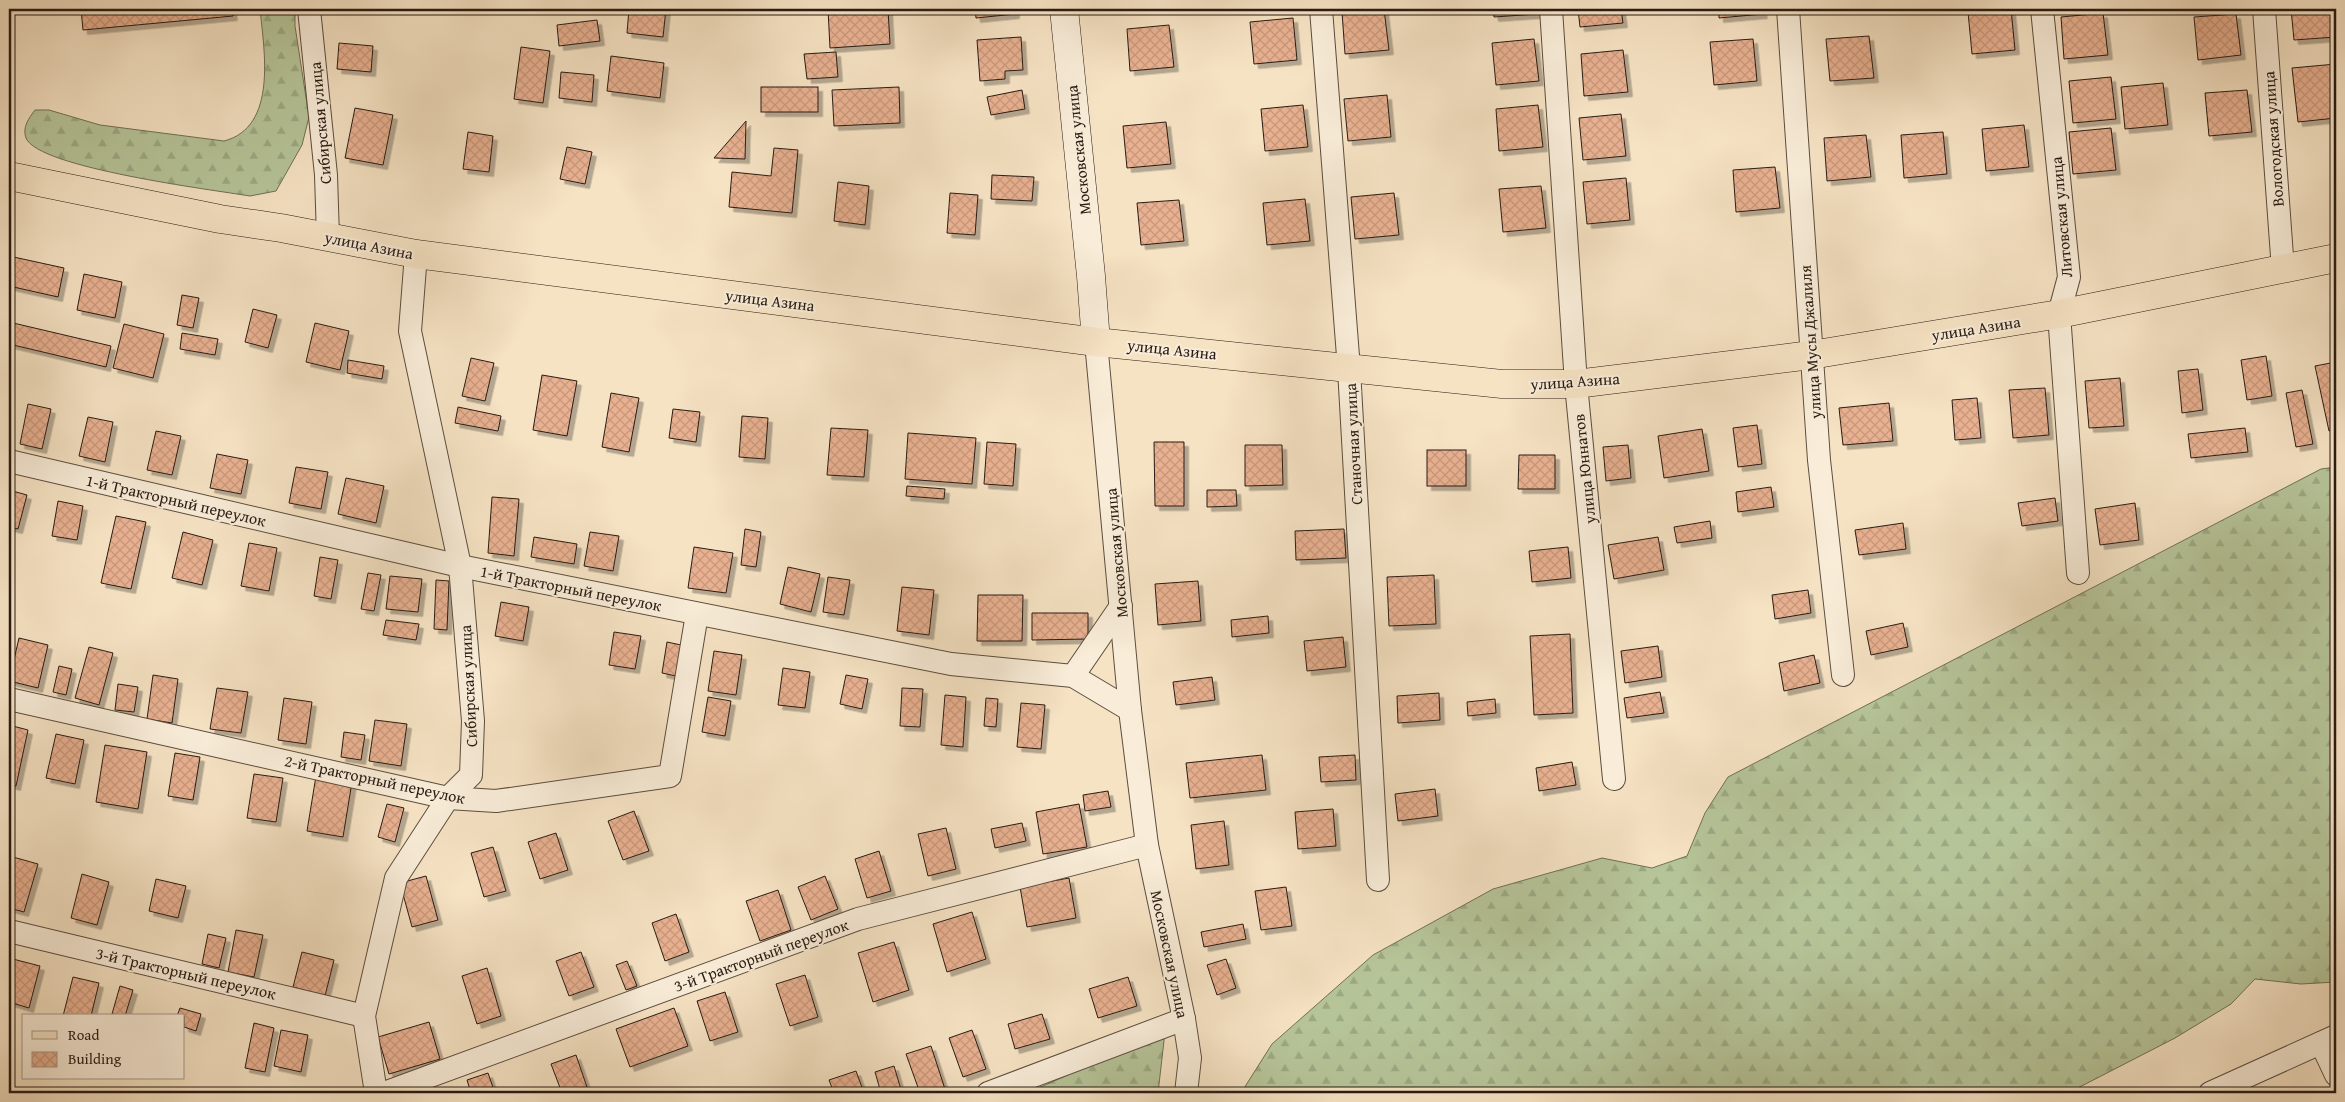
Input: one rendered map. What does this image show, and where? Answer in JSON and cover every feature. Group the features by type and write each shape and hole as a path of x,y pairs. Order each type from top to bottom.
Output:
{"main road":[{"name":"улица Азина","path":"9,176 220,219 416,254 1096,342 1502,384 1576,384 1811,355 2059,314 2336,258"}],"street":[{"name":"Сибирская улица","path":"309,9 326,175 328,237"},
{"name":"Московская улица","path":"1064,9 1091,276 1130,710 1147,845 1184,1020 1190,1058 1186,1093"},
{"name":"Станочная улица","path":"1320,9 1349,369 1378,880"},
{"name":"улица Юннатов","path":"1551,9 1576,384 1614,779"},
{"name":"улица Мусы Джалиля","path":"1788,9 1819,460 1843,675"},
{"name":"Литовская улица","path":"2042,9 2070,277 2059,314 2078,573"},
{"name":"Вологодская улица","path":"2264,9 2283,270"},
{"name":"Сибирская улица","path":"376,1093 364,1016 396,878 448,798 471,775 473,721 460,566 410,331 416,254"},
{"name":"1-й Тракторный переулок","path":"9,460 460,566 951,664 1073,676 1130,710"},
{"path":"1073,676 1121,606"},
{"name":"2-й Тракторный переулок","path":"9,699 448,798 496,801 670,776 698,614"},
{"name":"3-й Тракторный переулок","path":"384,1093 858,919 1147,845"},
{"name":"3-й Тракторный переулок","path":"9,931 364,1016"},
{"path":"988,1093 1184,1020"},
{"path":"2210,1093 2329,1039 2336,1075"}],"green space":[{"path":"260,9 295,9 295,26 309,117 302,145 276,191 250,196 129,176 61,159 38,149 26,138 25,130 28,119 35,110 49,110 100,125 224,141 241,133 253,120 260,104 264,85 264,45"},
{"path":"2336,467 2336,982 2301,984 2255,979 2231,1004 2175,1038 2068,1093 1241,1093 1272,1044 1373,955 1493,889 1602,858 1652,868 1687,856 1705,813 1728,777 2321,469"},
{"path":"1165,1032 1158,1093 1027,1093"}],"building":[{"path":"81,9 232,9 233,16 83,30"},
{"path":"629,9 666,9 663,37 627,33"},
{"path":"828,9 888,9 890,44 830,48"},
{"path":"975,9 1015,9 1015,14 976,18"},
{"path":"1384,9 1389,50 1345,54 1342,12"},
{"path":"1493,9 1536,9 1537,14 1494,17"},
{"path":"1578,9 1621,9 1623,23 1580,27"},
{"path":"1719,9 1762,9 1763,14 1719,18"},
{"path":"2011,9 2015,50 1972,54 1968,12"},
{"path":"2291,9 2334,9 2336,37 2294,40"},
{"path":"2103,13 2108,55 2064,59 2061,17"},
{"path":"2236,14 2241,55 2198,60 2194,17"},
{"path":"1293,18 1297,60 1254,64 1250,22"},
{"path":"597,20 600,41 559,46 557,25"},
{"path":"1169,25 1174,67 1130,71 1127,29"},
{"path":"1869,36 1874,78 1830,81 1826,39"},
{"path":"1021,37 1023,70 1005,71 1005,79 980,81 977,40"},
{"path":"1534,39 1539,81 1496,85 1492,43"},
{"path":"1753,39 1757,81 1714,85 1710,42"},
{"path":"339,43 373,46 371,72 337,69"},
{"path":"521,47 550,51 543,103 514,99"},
{"path":"1623,50 1628,92 1584,96 1581,54"},
{"path":"836,52 838,77 807,79 804,54"},
{"path":"611,56 664,63 660,98 607,91"},
{"path":"2336,64 2336,118 2298,122 2292,68"},
{"path":"561,72 594,75 592,102 559,98"},
{"path":"2111,77 2116,119 2073,123 2069,81"},
{"path":"2163,83 2168,125 2125,129 2121,87"},
{"path":"761,87 818,87 818,112 761,112"},
{"path":"899,87 900,123 834,126 832,90"},
{"path":"1022,90 1025,109 991,115 987,97"},
{"path":"2247,90 2252,132 2209,136 2205,93"},
{"path":"1387,95 1391,137 1348,141 1344,99"},
{"path":"1303,105 1308,147 1265,151 1261,109"},
{"path":"1538,105 1543,147 1499,151 1496,109"},
{"path":"355,108 393,115 383,165 345,158"},
{"path":"1621,114 1626,156 1583,160 1579,118"},
{"path":"746,121 745,159 714,158"},
{"path":"1166,122 1171,164 1127,168 1123,126"},
{"path":"2024,125 2029,167 1986,171 1982,129"},
{"path":"2111,128 2116,170 2073,174 2069,132"},
{"path":"468,132 493,136 489,172 463,169"},
{"path":"1943,132 1947,174 1904,178 1901,135"},
{"path":"1866,135 1871,177 1827,181 1824,138"},
{"path":"567,147 592,152 585,184 560,179"},
{"path":"774,148 798,150 792,213 729,207 732,172 771,176"},
{"path":"1775,167 1780,208 1736,212 1733,170"},
{"path":"992,175 1034,177 1032,201 991,199"},
{"path":"1626,178 1630,220 1587,224 1583,182"},
{"path":"838,182 869,186 865,225 834,221"},
{"path":"1541,186 1546,228 1503,232 1499,189"},
{"path":"950,193 978,195 975,235 947,233"},
{"path":"1394,193 1399,235 1355,239 1351,197"},
{"path":"1305,199 1310,241 1267,245 1263,203"},
{"path":"1179,200 1184,241 1141,245 1137,203"},
{"path":"9,256 64,268 58,297 9,286"},
{"path":"84,274 122,282 115,318 77,310"},
{"path":"182,295 199,298 193,328 177,325"},
{"path":"253,309 277,315 268,348 245,342"},
{"path":"9,322 111,346 106,367 9,344"},
{"path":"315,323 349,331 340,370 306,362"},
{"path":"124,324 164,334 153,378 113,368"},
{"path":"182,333 218,339 215,355 180,349"},
{"path":"2266,356 2272,396 2247,400 2241,360"},
{"path":"471,358 494,363 485,401 462,396"},
{"path":"348,360 384,366 382,379 347,373"},
{"path":"2336,362 2336,429 2329,431 2315,366"},
{"path":"2198,369 2203,410 2182,413 2178,371"},
{"path":"542,375 577,381 567,436 533,430"},
{"path":"2120,378 2124,426 2089,428 2085,381"},
{"path":"2045,388 2049,435 2013,438 2009,390"},
{"path":"2302,390 2313,444 2296,447 2286,393"},
{"path":"611,393 639,398 629,452 602,447"},
{"path":"1977,398 1981,438 1955,440 1952,400"},
{"path":"1889,403 1893,441 1843,445 1839,408"},
{"path":"28,404 51,409 42,449 20,444"},
{"path":"458,407 501,416 498,431 455,423"},
{"path":"673,409 700,412 696,442 669,438"},
{"path":"742,416 768,418 765,459 739,457"},
{"path":"88,417 113,422 105,462 79,456"},
{"path":"1757,425 1762,464 1738,467 1733,428"},
{"path":"831,428 868,430 864,477 827,475"},
{"path":"2245,428 2248,452 2191,458 2188,434"},
{"path":"1702,429 1709,471 1664,478 1658,436"},
{"path":"156,431 181,436 172,475 147,470"},
{"path":"908,433 976,438 972,484 905,479"},
{"path":"987,442 1016,444 1013,486 984,484"},
{"path":"1154,442 1184,442 1184,506 1155,506"},
{"path":"1245,445 1282,445 1283,485 1245,486"},
{"path":"1628,445 1631,478 1606,481 1603,447"},
{"path":"1427,450 1466,450 1466,486 1427,486"},
{"path":"217,454 248,460 241,494 210,488"},
{"path":"1519,455 1555,455 1555,489 1518,489"},
{"path":"296,467 328,472 321,509 289,503"},
{"path":"346,478 384,486 376,523 338,514"},
{"path":"907,486 945,489 944,499 906,496"},
{"path":"1771,487 1774,507 1738,512 1736,492"},
{"path":"9,490 27,495 18,529 9,527"},
{"path":"1207,490 1236,490 1237,506 1207,507"},
{"path":"492,497 519,499 514,556 488,553"},
{"path":"2055,498 2058,521 2022,526 2018,503"},
{"path":"58,501 83,506 77,540 52,536"},
{"path":"2135,503 2139,540 2100,545 2095,509"},
{"path":"116,516 146,522 131,589 101,583"},
{"path":"1710,521 1712,538 1677,543 1674,527"},
{"path":"1903,523 1906,549 1859,555 1855,530"},
{"path":"745,529 761,532 756,567 741,565"},
{"path":"1344,529 1346,558 1296,560 1295,531"},
{"path":"183,532 213,540 202,585 172,578"},
{"path":"590,532 619,536 613,571 584,566"},
{"path":"534,537 577,544 574,564 531,557"},
{"path":"1658,537 1664,570 1614,579 1608,545"},
{"path":"249,543 277,548 269,591 241,586"},
{"path":"694,547 733,553 726,593 688,588"},
{"path":"1568,547 1571,578 1532,582 1529,551"},
{"path":"320,557 338,560 331,599 314,596"},
{"path":"788,567 820,574 811,612 780,604"},
{"path":"368,573 381,575 374,611 361,609"},
{"path":"1434,575 1436,624 1389,626 1387,577"},
{"path":"390,576 422,579 418,612 386,609"},
{"path":"828,577 850,580 844,615 823,612"},
{"path":"436,580 449,581 447,630 434,629"},
{"path":"1198,581 1201,621 1158,625 1155,584"},
{"path":"902,587 934,590 929,635 897,631"},
{"path":"1808,590 1811,613 1775,619 1772,595"},
{"path":"978,595 1023,595 1022,641 977,641"},
{"path":"501,602 529,607 523,641 495,636"},
{"path":"1032,613 1088,613 1088,639 1032,640"},
{"path":"1268,616 1269,633 1232,637 1231,620"},
{"path":"386,620 419,624 416,640 383,635"},
{"path":"1903,623 1908,647 1871,655 1866,631"},
{"path":"614,632 641,636 635,669 609,665"},
{"path":"1570,634 1573,713 1534,715 1530,636"},
{"path":"1343,637 1346,667 1307,671 1304,641"},
{"path":"19,638 48,645 38,688 9,681"},
{"path":"667,642 681,645 676,676 662,673"},
{"path":"1658,646 1662,677 1625,683 1621,651"},
{"path":"89,647 113,653 99,705 75,698"},
{"path":"714,651 742,655 736,695 708,691"},
{"path":"1814,655 1820,683 1784,691 1779,663"},
{"path":"59,666 72,669 66,695 53,692"},
{"path":"783,668 810,672 805,708 778,705"},
{"path":"153,675 178,679 172,723 147,719"},
{"path":"846,675 868,679 862,709 840,704"},
{"path":"1212,677 1215,700 1176,705 1173,682"},
{"path":"118,684 138,687 134,712 115,710"},
{"path":"217,688 248,692 241,733 210,729"},
{"path":"902,688 923,689 920,727 900,726"},
{"path":"1660,692 1664,713 1627,718 1624,698"},
{"path":"1439,693 1440,720 1398,723 1397,696"},
{"path":"945,695 966,697 963,747 941,745"},
{"path":"708,697 731,701 725,736 702,732"},
{"path":"284,698 312,702 306,744 278,740"},
{"path":"986,698 998,699 996,727 984,726"},
{"path":"1495,699 1496,713 1468,716 1467,702"},
{"path":"1021,703 1045,705 1041,749 1017,747"},
{"path":"375,720 407,724 401,766 369,761"},
{"path":"9,725 28,730 16,786 9,784"},
{"path":"344,732 365,735 361,760 341,757"},
{"path":"56,734 84,740 75,784 46,778"},
{"path":"105,745 147,752 138,809 96,802"},
{"path":"175,753 200,757 193,800 168,796"},
{"path":"1262,755 1266,790 1190,798 1186,763"},
{"path":"1355,755 1356,780 1321,782 1319,757"},
{"path":"1572,762 1576,785 1539,791 1536,768"},
{"path":"254,774 283,778 276,822 247,818"},
{"path":"316,776 352,782 343,837 307,831"},
{"path":"1435,789 1438,816 1398,821 1395,794"},
{"path":"1108,791 1111,807 1085,811 1083,795"},
{"path":"387,804 404,808 395,842 378,837"},
{"path":"1079,804 1087,847 1043,854 1036,812"},
{"path":"1333,809 1336,846 1298,849 1295,812"},
{"path":"634,811 649,851 623,860 608,821"},
{"path":"1224,821 1229,865 1196,869 1191,825"},
{"path":"1022,823 1026,841 995,848 991,829"},
{"path":"946,828 956,869 928,876 918,834"},
{"path":"556,833 568,870 540,879 528,842"},
{"path":"493,847 506,891 484,897 471,853"},
{"path":"879,851 891,891 867,898 855,859"},
{"path":"13,857 38,864 24,912 9,908 9,871"},
{"path":"82,874 109,882 97,925 71,918"},
{"path":"426,876 438,920 412,927 400,883"},
{"path":"825,876 838,909 811,920 798,887"},
{"path":"1069,878 1076,918 1027,927 1020,887"},
{"path":"156,879 186,886 178,918 149,911"},
{"path":"1286,887 1292,926 1261,930 1255,891"},
{"path":"778,890 791,930 760,941 746,901"},
{"path":"972,912 986,959 947,972 933,924"},
{"path":"676,914 689,952 665,961 652,923"},
{"path":"1243,924 1246,939 1204,947 1201,932"},
{"path":"236,930 263,935 254,977 228,972"},
{"path":"208,934 226,938 219,968 202,964"},
{"path":"894,942 909,990 873,1002 858,953"},
{"path":"302,952 334,960 325,996 293,987"},
{"path":"581,952 594,987 569,996 556,961"},
{"path":"9,958 40,966 29,1008 9,1002"},
{"path":"1226,959 1236,988 1217,995 1207,965"},
{"path":"627,961 637,986 626,990 616,965"},
{"path":"487,968 501,1016 477,1024 462,976"},
{"path":"805,975 818,1017 790,1026 776,984"},
{"path":"73,977 99,983 91,1014 64,1014"},
{"path":"1128,977 1137,1006 1098,1018 1089,989"},
{"path":"120,986 133,990 126,1014 112,1014"},
{"path":"725,992 738,1032 710,1041 697,1001"},
{"path":"180,1008 201,1014 196,1031 185,1027 185,1014 178,1014"},
{"path":"674,1008 688,1046 630,1067 616,1029"},
{"path":"1042,1014 1050,1039 1015,1049 1008,1024"},
{"path":"429,1022 440,1059 389,1074 378,1037"},
{"path":"254,1023 274,1028 265,1072 245,1068"},
{"path":"281,1030 308,1035 301,1072 274,1066"},
{"path":"972,1030 986,1069 963,1077 949,1038"},
{"path":"931,1046 945,1089 931,1093 920,1093 906,1054"},
{"path":"576,1055 589,1093 562,1093 551,1064"},
{"path":"894,1066 902,1093 881,1093 875,1072"},
{"path":"856,1071 864,1093 834,1093 829,1080"},
{"path":"488,1073 495,1093 471,1093 467,1080"}]}
